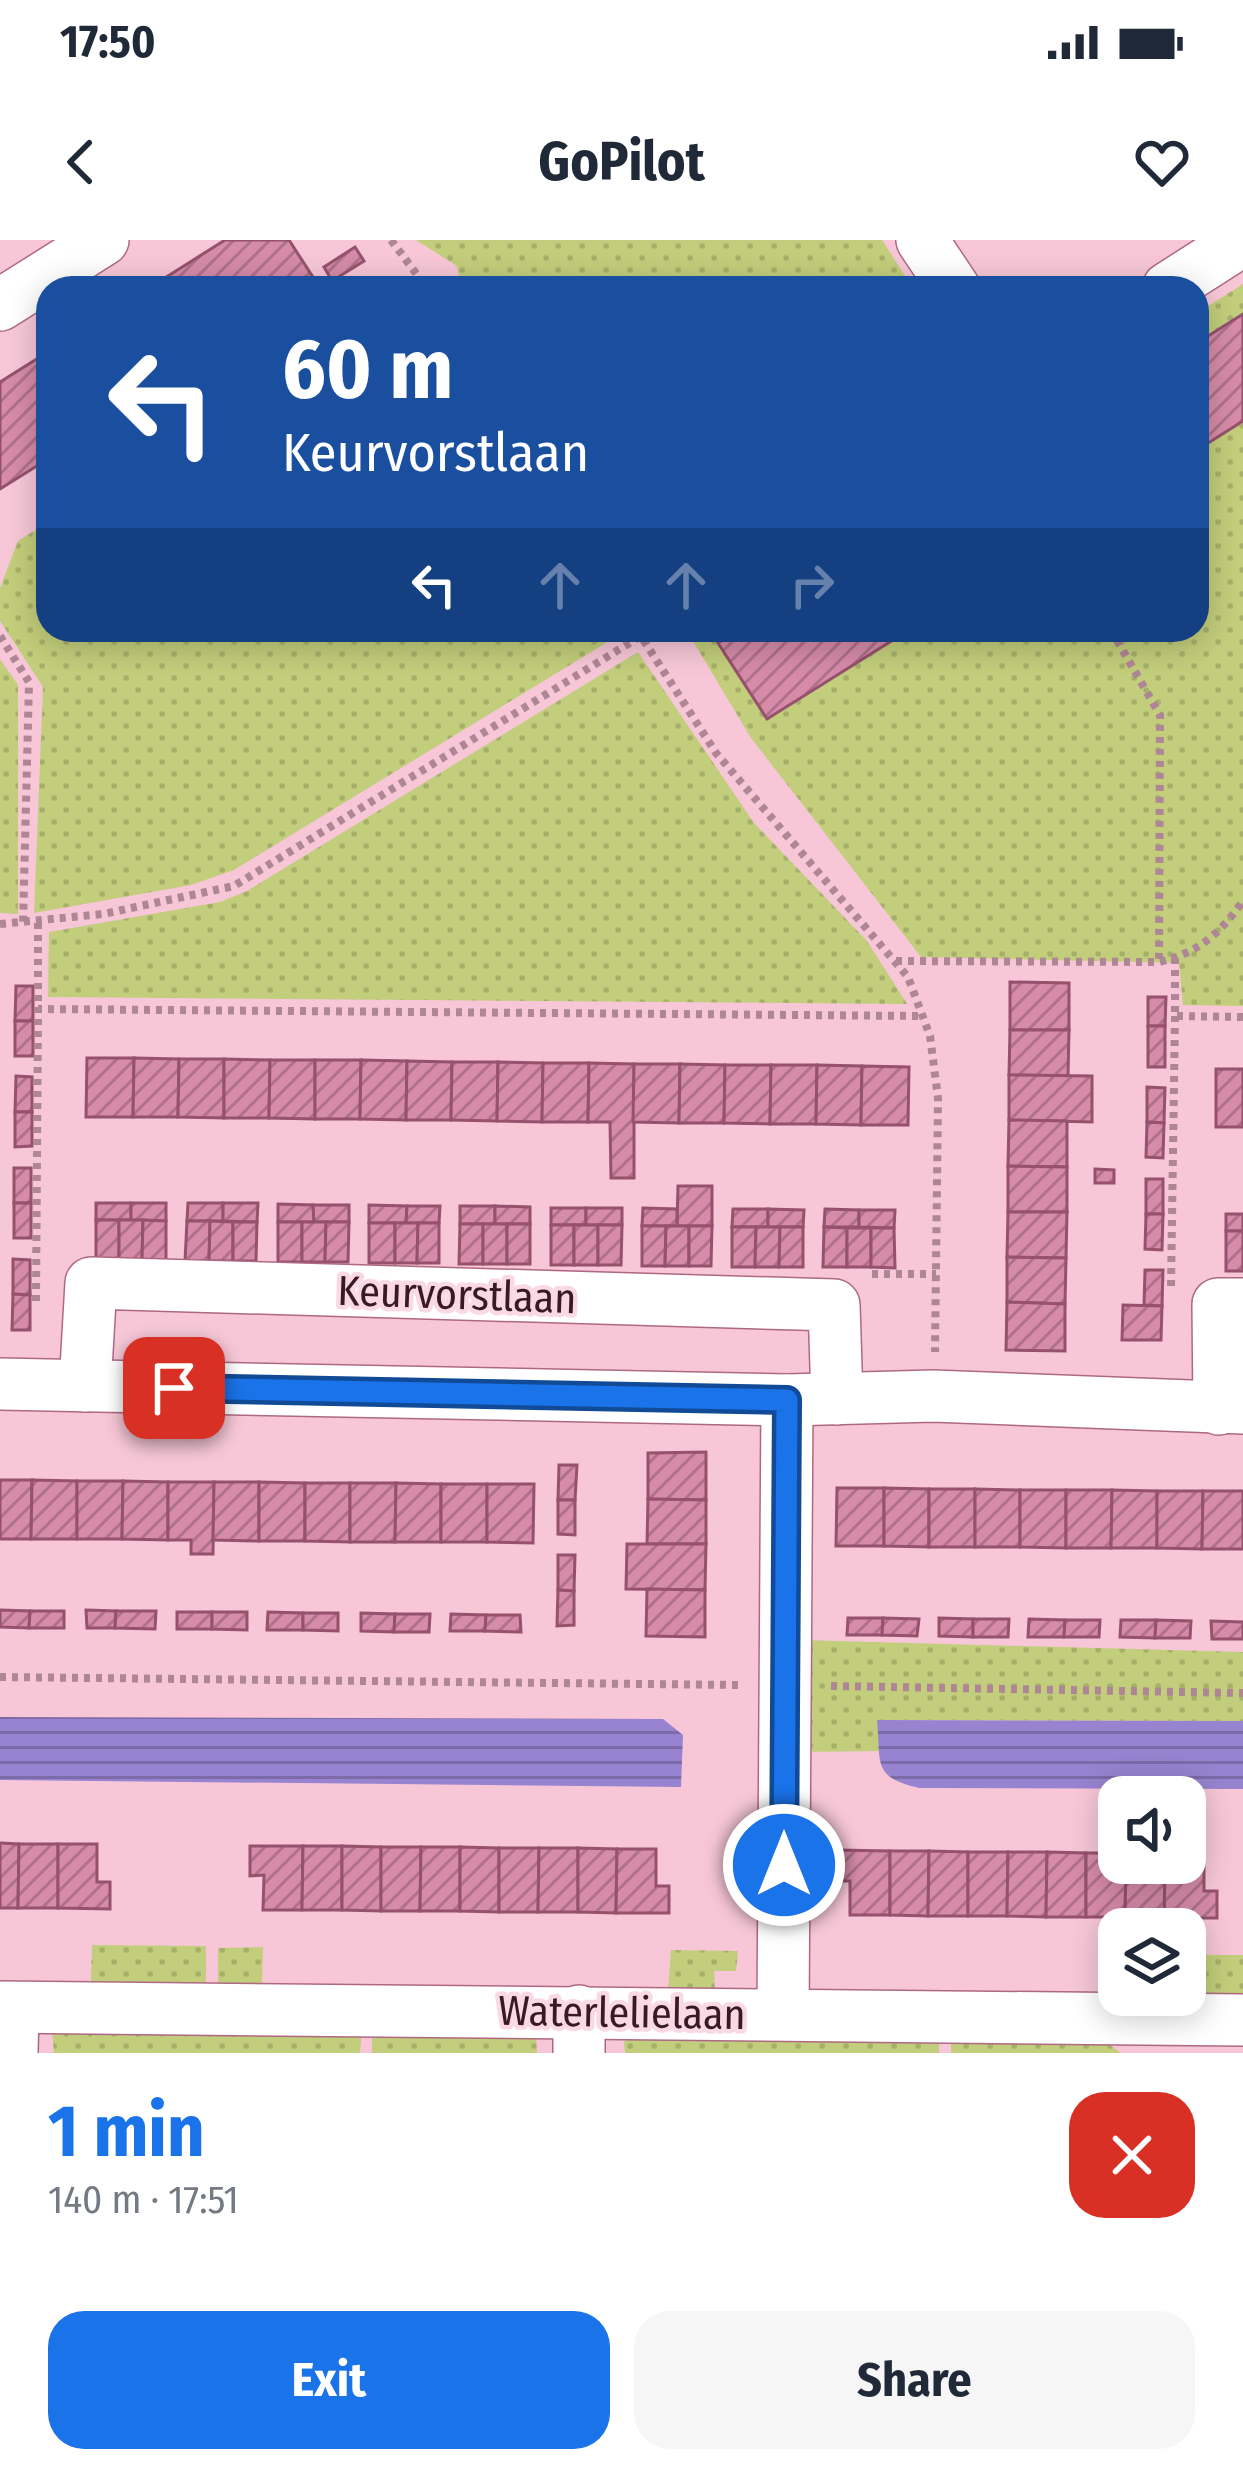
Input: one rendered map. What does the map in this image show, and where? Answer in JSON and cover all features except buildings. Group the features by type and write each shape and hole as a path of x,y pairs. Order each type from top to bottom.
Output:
{"street":[{"path":"46,276 103,240"},
{"path":"922,240 946,276"},
{"path":"1187,276 1243,240"},
{"path":"0,305 36,282"},
{"name":"Keurvorstlaan","path":"85,1386 91,1282 833,1305 812,1400"},
{"path":"0,1384 812,1400 934,1396 1231,1409 1218,1304 1243,1304"},
{"path":"783,2014 785,1685 812,1400"},
{"name":"Waterlelielaan","path":"8,2023 579,2032 783,2014 1152,2037 1243,2020"}],"path":[{"path":"391,240 418,276"},
{"path":"0,636 29,682 22,925"},
{"path":"0,924 38,923 233,886 625,642"},
{"path":"645,642 716,753 908,977 923,1016 938,1098 934,1396"},
{"path":"1118,642 1160,715 1160,962"},
{"path":"895,961 1160,962 1192,954 1220,932 1243,902"},
{"path":"36,1305 38,923"},
{"path":"1171,1293 1175,958"},
{"path":"38,1009 923,1016"},
{"path":"1175,1016 1243,1017"},
{"path":"0,1677 1243,1693"}],"green space":[{"path":"416,240 882,240 905,276 459,276 457,266"},
{"path":"1243,284 1243,1006 1183,1005 1179,963 921,957 751,738 694,642 1209,642 1209,305"},
{"path":"36,530 36,642 608,642 234,870 191,885 34,913 43,687 0,621 0,588 18,541"},
{"path":"638,652 754,823 867,941 907,1004 48,997 49,932 220,902 247,891"},
{"path":"0,659 18,685 18,914 0,913"},
{"path":"800,1640 1243,1652 1243,1721 878,1720 880,1751 798,1752"},
{"path":"92,1945 206,1946 206,1989 91,1983"},
{"path":"263,1947 262,1984 218,1988 218,1948"},
{"path":"671,1950 738,1951 736,1971 714,1971 715,1993 668,1994"},
{"path":"1206,1955 1243,1955 1243,1996 1206,1996"},
{"path":"362,2029 360,2053 54,2053 52,2031"},
{"path":"372,2030 536,2035 537,2053 372,2053"},
{"path":"939,2032 939,2053 625,2053 624,2042 634,2035"},
{"path":"951,2033 1103,2040 1121,2053 951,2053"}],"shaded area":[{"path":"0,1717 663,1719 683,1735 681,1787 0,1780"},
{"path":"877,1720 1243,1721 1243,1789 1206,1789 1206,1776 1098,1776 1098,1789 919,1788 893,1779 880,1758"}],"route":[{"path":"174,1388 787,1400 784,1865"}]}
